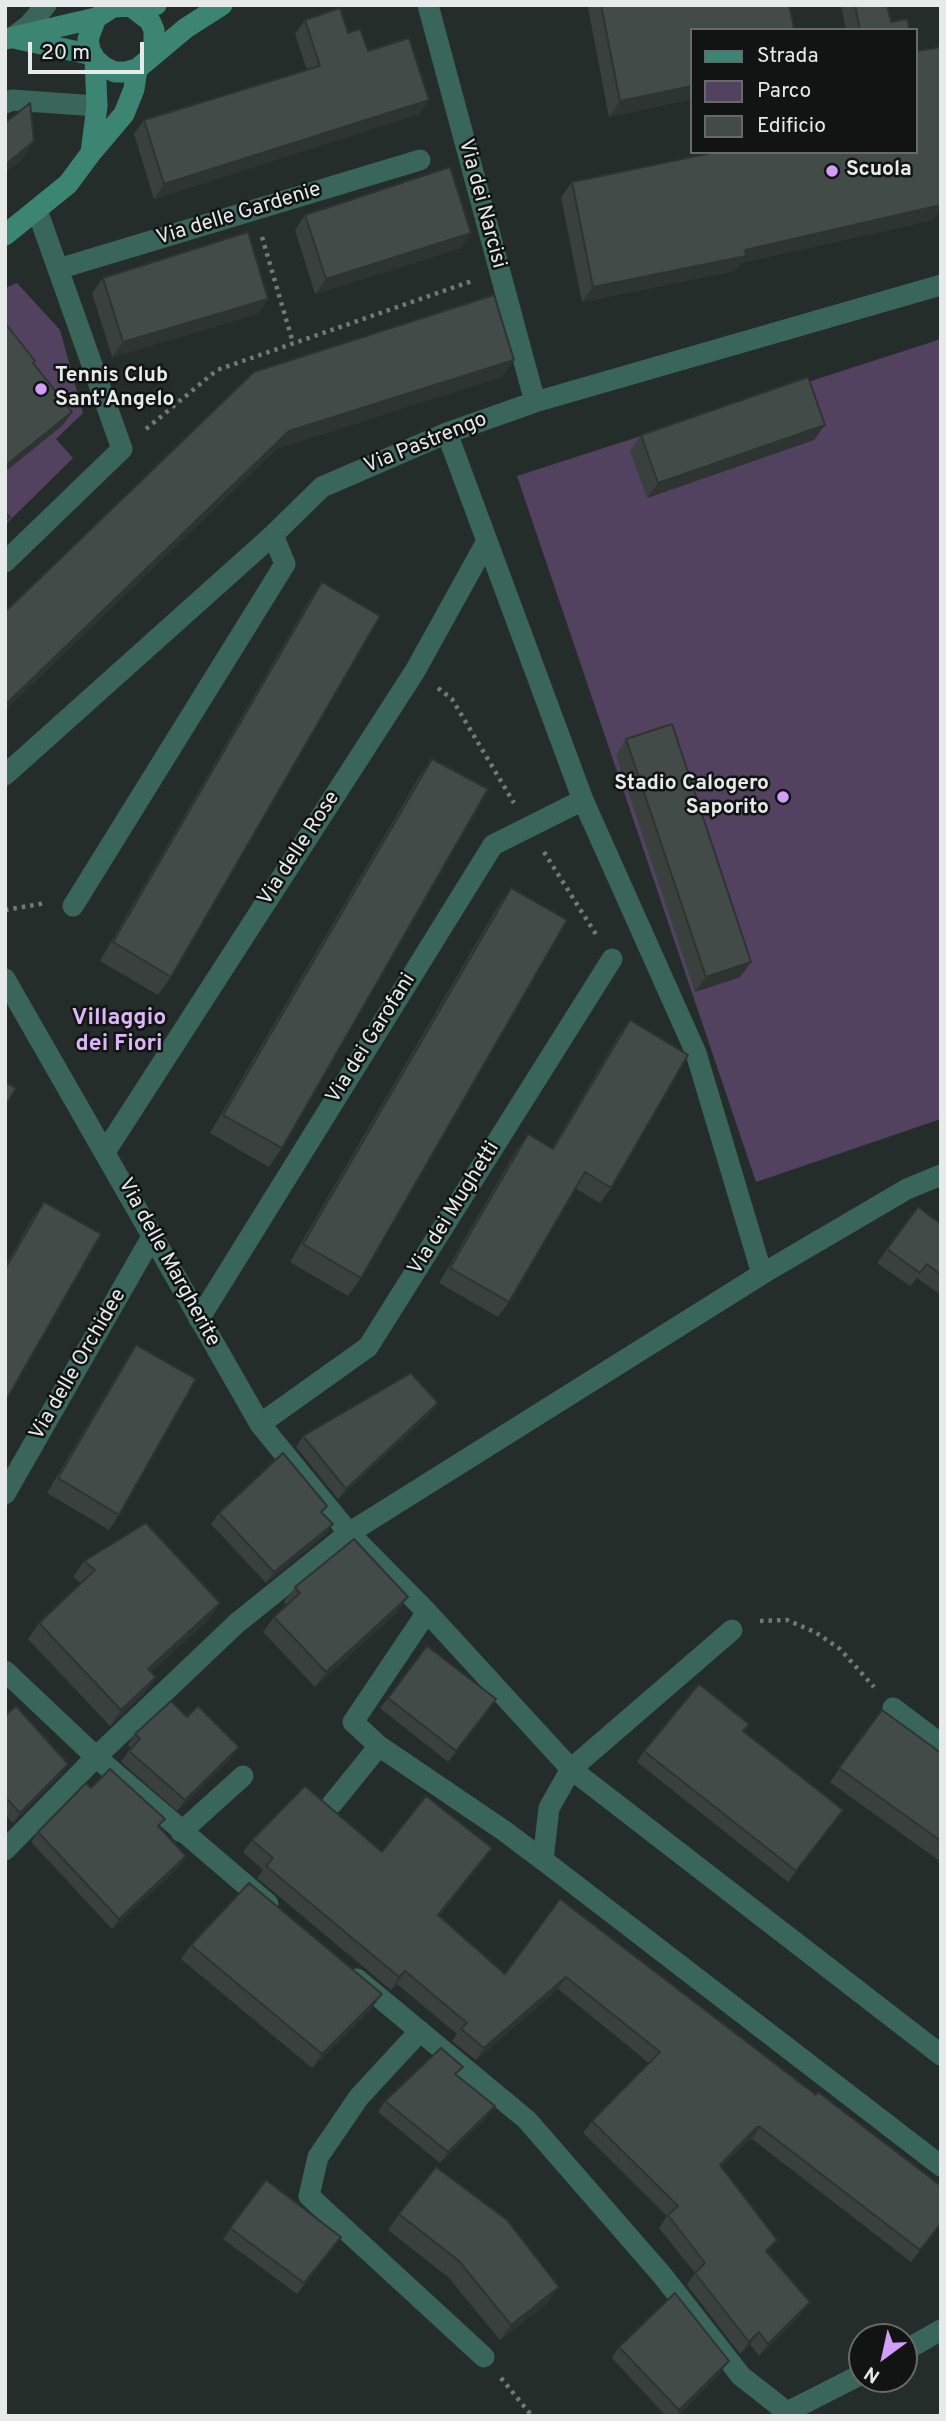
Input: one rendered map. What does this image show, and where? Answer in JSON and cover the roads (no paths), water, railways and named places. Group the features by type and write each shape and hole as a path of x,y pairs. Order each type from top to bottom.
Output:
{"main road":[{"path":"9,38 114,10 156,5"},
{"path":"9,38 94,57 104,67 115,72 143,64 186,28 222,5"},
{"path":"91,153 97,106 94,57 88,39 114,10"},
{"path":"5,235 68,184 124,114 143,64 154,50 154,30 150,21 114,10"}],"street":[{"path":"9,38 28,26 46,5"},
{"name":"Via dei Narcisi","path":"428,5 535,402"},
{"path":"5,103 12,100 97,106"},
{"name":"Via delle Gardenie","path":"58,270 420,160"},
{"path":"5,562 122,449 37,210"},
{"name":"Via Pastrengo","path":"5,775 322,488 447,433 535,402 941,285"},
{"path":"447,433 583,800 696,1053 762,1274"},
{"path":"73,906 285,564 273,535"},
{"name":"Via delle Rose","path":"105,1152 415,671 487,541"},
{"name":"Via dei Garofani","path":"199,1319 493,845 583,800"},
{"name":"Via dei Mughetti","path":"260,1424 368,1347 612,959"},
{"name":"Via delle Margherite","path":"5,979 260,1424 349,1532 572,1769 941,2055"},
{"path":"5,1850 96,1757 237,1623 349,1532 762,1274 907,1189 941,1175"},
{"name":"Via delle Orchidee","path":"5,1494 153,1235"},
{"path":"427,1612 353,1722 379,1746 503,1830 941,2166"},
{"path":"542,1860 548,1808 572,1769 732,1630"},
{"path":"5,1671 181,1832 285,1918"},
{"path":"893,1708 941,1744"},
{"path":"332,1804 379,1746"},
{"path":"181,1832 243,1776"},
{"path":"337,1962 527,2120 662,2275 741,2376 787,2415 848,2382"},
{"path":"420,2031 359,2097 318,2157 309,2196 484,2357"},
{"path":"918,2343 941,2330"}],"place":[{"name":"Scuola","path":"832,171"},
{"name":"Tennis Club Sant'Angelo","path":"41,389"},
{"name":"Stadio Calogero Saporito","path":"783,797"}],"district":[{"name":"Villaggio dei Fiori","path":"119,1032"}]}
